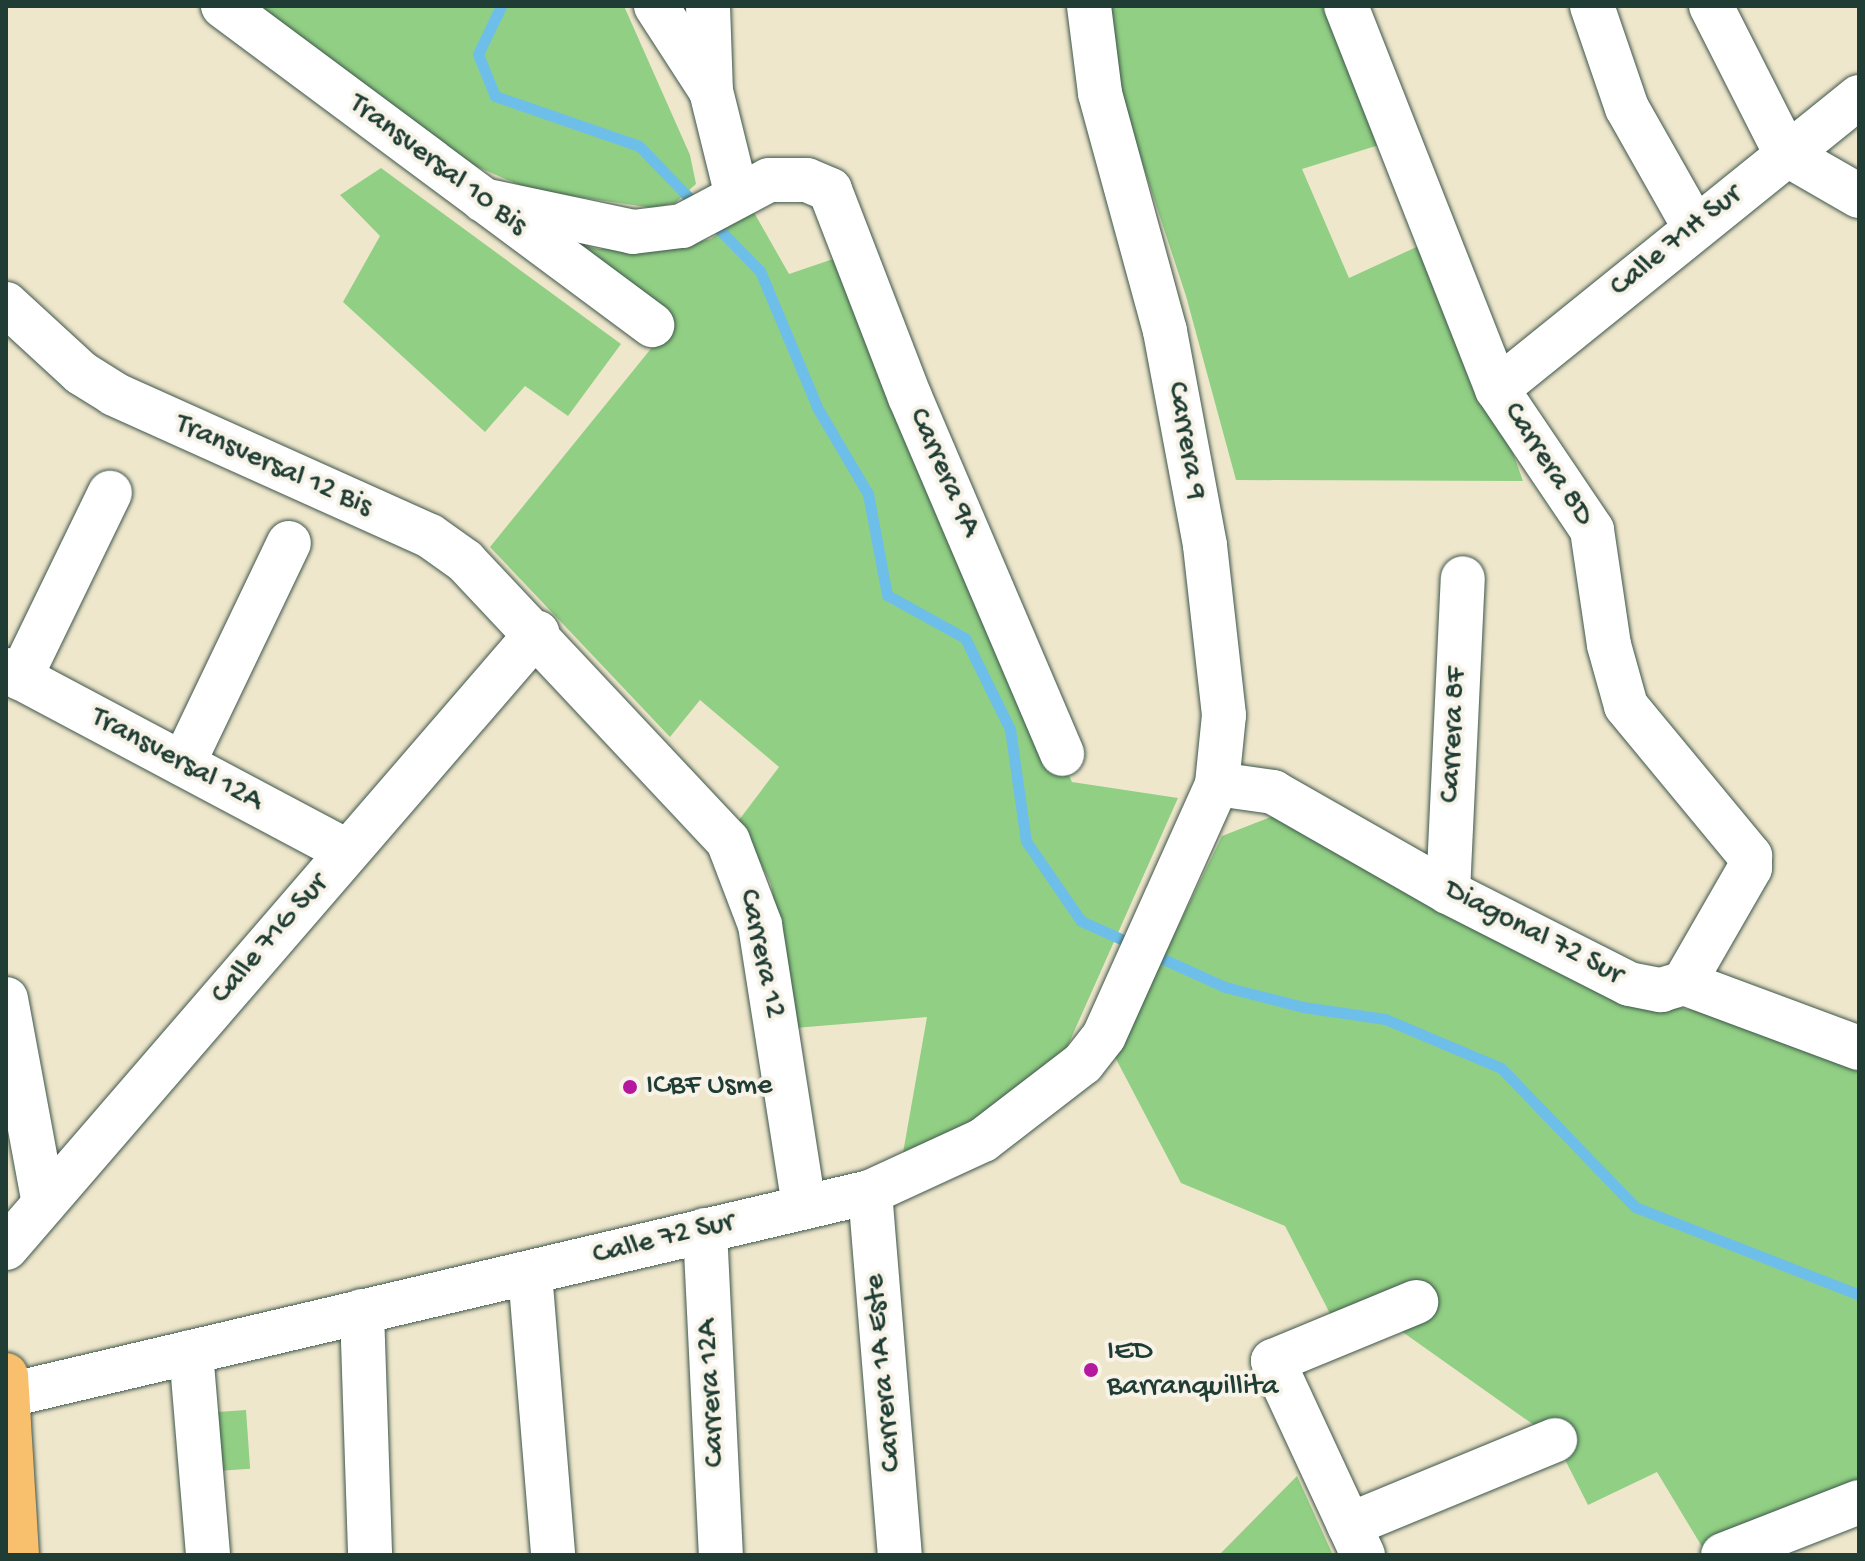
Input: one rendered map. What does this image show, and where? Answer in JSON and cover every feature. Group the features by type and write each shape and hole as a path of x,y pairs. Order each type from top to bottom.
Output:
{"main road":[{"path":"8,1385 17,1555"}],"street":[{"name":"Transversal 10 Bis","path":"223,6 652,325"},
{"path":"656,6 711,91"},
{"path":"483,200 609,230 682,226 731,200 711,91 708,6"},
{"name":"Carrera 9","path":"1089,6 1100,93 1165,331 1205,545 1224,715 1217,784 1179,876"},
{"name":"Carrera 8D","path":"1346,6 1497,389 1592,530 1609,645 1626,706 1750,856 1750,868 1684,983"},
{"path":"1711,6 1786,154 1859,196"},
{"path":"1595,7 1627,108 1695,228"},
{"name":"Calle 71H Sur","path":"1497,389 1859,97"},
{"name":"Carrera 9A","path":"731,200 781,178 830,190 910,397 1062,754"},
{"name":"Transversal 12 Bis","path":"6,304 81,373 114,394 430,536 465,561 537,633"},
{"path":"13,674 110,493"},
{"path":"183,764 289,543"},
{"name":"Carrera 8F","path":"1448,892 1463,578"},
{"name":"Calle 71G Sur","path":"6,1248 537,633"},
{"name":"Carrera 12","path":"537,633 728,841 760,925 804,1207"},
{"name":"Transversal 12A","path":"13,674 347,851"},
{"name":"Diagonal 72 Sur","path":"1217,784 1273,792 1448,892 1629,984 1661,990 1684,983 1859,1048"},
{"name":"Calle 72 Sur","path":"8,1385 191,1352 870,1192 946,1159 1019,1117 1083,1063 1118,1006 1179,876"},
{"path":"6,999 44,1204"},
{"name":"Carrera 1A Este","path":"870,1192 900,1555"},
{"name":"Carrera 12A","path":"705,1230 721,1555"},
{"path":"530,1273 553,1555"},
{"path":"1416,1302 1273,1361 1356,1540 1555,1440"},
{"path":"362,1311 370,1555"},
{"path":"191,1352 208,1555"},
{"path":"1723,1555 1859,1502"}],"green space":[{"path":"260,6 624,6 690,155 696,184 675,203 653,208 531,190 441,151"},
{"path":"1104,6 1324,6 1379,145 1302,169 1349,278 1436,238 1523,481 1236,480 1186,296 1122,101"},
{"path":"381,168 621,344 568,416 525,386 485,432 343,302 380,236 340,195"},
{"path":"752,209 789,274 839,257 1072,782 1178,798 1060,1063 990,1115 903,1153 927,1017 795,1028 771,884 739,820 779,767 700,700 670,737 490,547 671,324 556,239 598,249 675,247 711,239"},
{"path":"1276,815 1627,999 1710,1013 1859,1067 1859,1502 1707,1555 1657,1472 1588,1505 1555,1440 1380,1316 1340,1333 1285,1226 1181,1183 1115,1057 1222,836"},
{"path":"246,1410 250,1469 214,1471 210,1413"},
{"path":"1297,1476 1333,1555 1219,1555"}],"waterway":[{"path":"501,6 478,54 495,96 639,146 699,208"},
{"path":"711,221 760,271 818,409 868,494 887,595 965,638 1010,729 1026,841 1081,921 1137,946"},
{"path":"1152,954 1225,987 1303,1007 1385,1019 1501,1068 1635,1207 1859,1295"}],"place":[{"name":"ICBF Usme","path":"630,1087"},
{"name":"IED Barranquillita","path":"1091,1370"}]}
